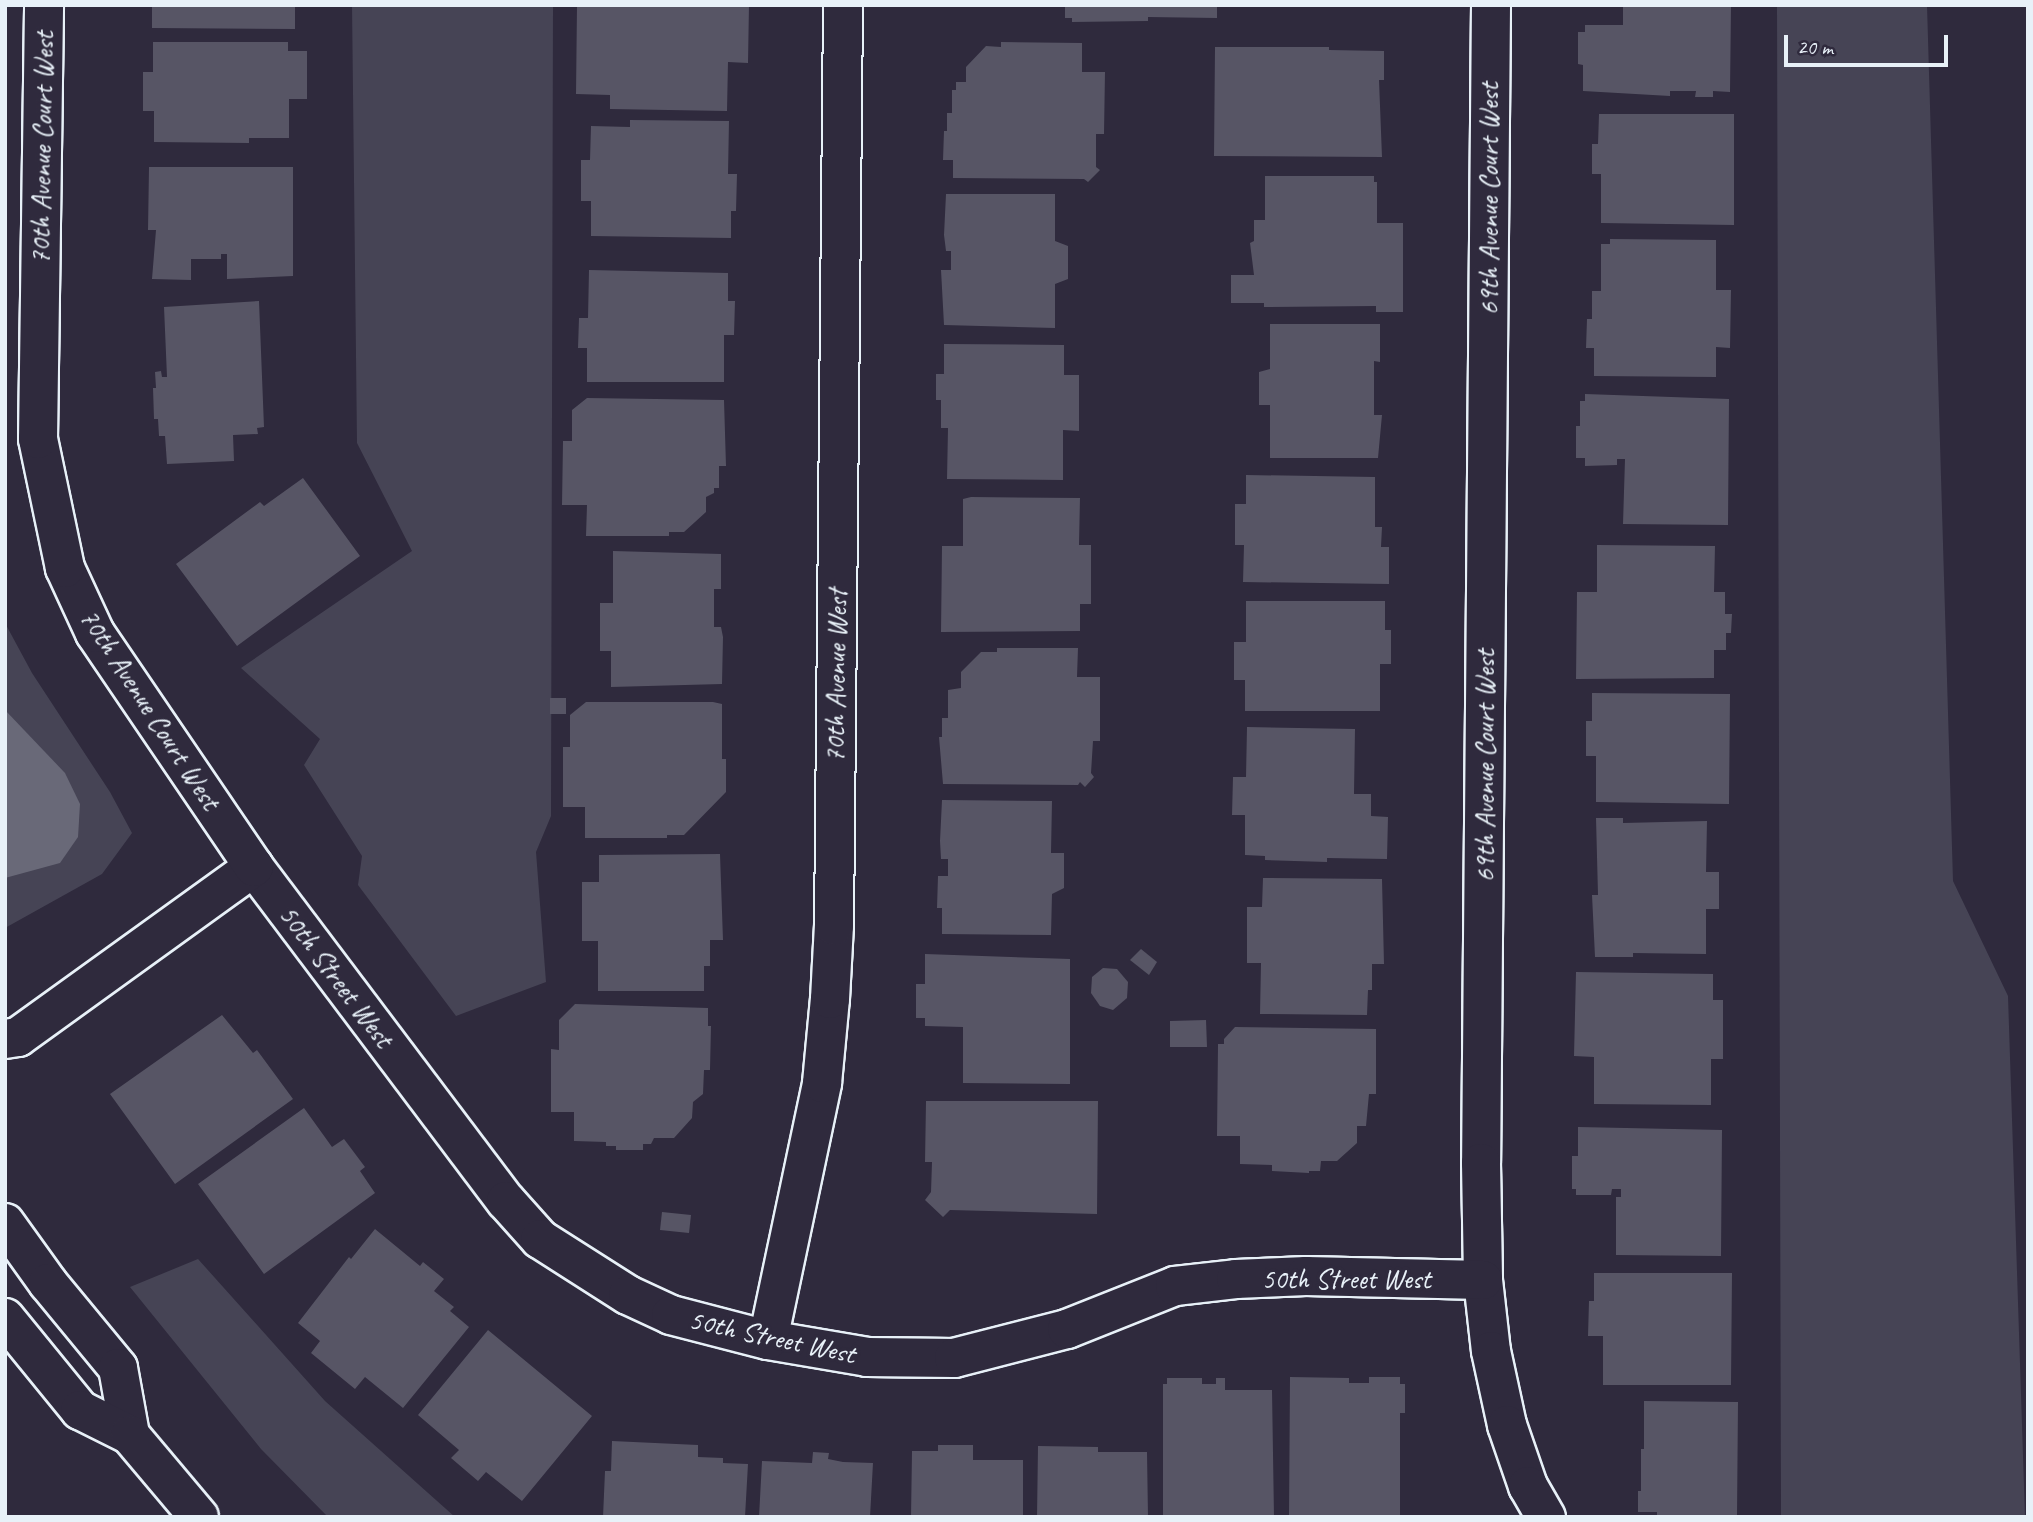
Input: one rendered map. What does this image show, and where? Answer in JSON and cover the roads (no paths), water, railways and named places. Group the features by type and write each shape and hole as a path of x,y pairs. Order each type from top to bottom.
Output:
{"street":[{"name":"70th Avenue Court West","path":"44,5 38,439 65,568 95,633 254,867"},
{"name":"70th Avenue West","path":"768,1340 822,1083 830,999 834,912 843,5"},
{"name":"69th Avenue Court West","path":"1491,5 1481,1135 1483,1280 1491,1350 1507,1425 1528,1486 1546,1517"},
{"path":"10,1047 254,867"},
{"name":"50th Street West","path":"254,867 506,1201 540,1239 628,1296 671,1315 768,1340 887,1359 954,1358 1067,1329 1175,1286 1236,1279 1306,1276 1483,1280"},
{"path":"5,1223 118,1368 130,1435"},
{"path":"5,1318 80,1410 130,1435 199,1517"}],"water":[{"path":"5,710 65,773 80,804 78,837 60,863 5,878"}]}
